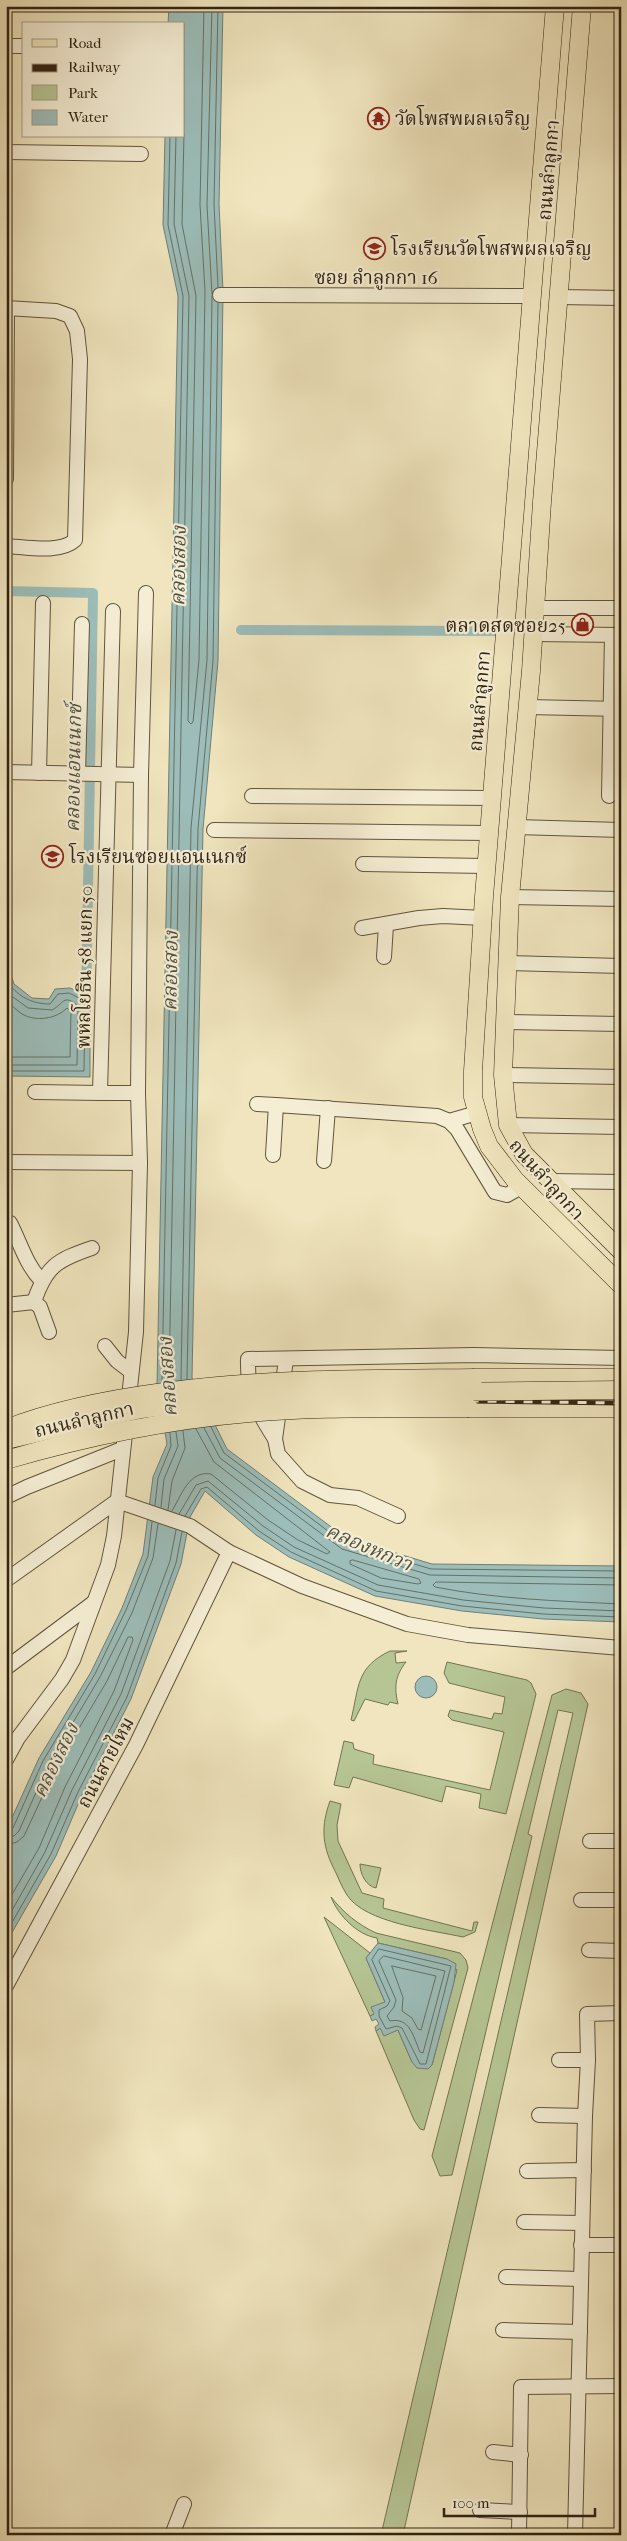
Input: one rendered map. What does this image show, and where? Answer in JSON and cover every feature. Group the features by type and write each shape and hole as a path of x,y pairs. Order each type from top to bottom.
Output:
{"main road":[{"name":"ถนนลำลูกกา","path":"556,6 486,866 473,1097 489,1146 521,1187 621,1285"},
{"name":"ถนนลำลูกกา","path":"582,6 534,608 528,707 510,898 502,1075 504,1108 508,1125 524,1154 621,1252"},
{"path":"6,1429 110,1400 212,1386 323,1379 621,1378"},
{"name":"ถนนลำลูกกา","path":"6,1440 125,1412 171,1404 239,1397 329,1393 621,1390"},
{"name":"ถนนลำลูกกา","path":"6,1460 109,1433 211,1416 298,1410 621,1408"}],"street":[{"path":"6,46 22,46"},
{"path":"6,152 141,154"},
{"name":"ซอย ลำลูกกา 16","path":"220,295 532,296"},
{"path":"559,296 621,298"},
{"path":"6,478 7,308 56,311 70,316 77,331 80,359 75,540 70,545 59,547 6,546"},
{"path":"6,1760 18,1738 62,1679 73,1660 108,1565 114,1536 130,1371 136,1332 140,1164 138,1093 141,775 146,593"},
{"path":"39,773 43,603"},
{"path":"534,608 621,608"},
{"path":"92,774 113,611"},
{"path":"82,624 92,774"},
{"path":"533,634 616,635 615,767 609,796"},
{"path":"528,707 615,709"},
{"path":"6,772 141,775"},
{"name":"พหลโยธิน 58 แยก 50","path":"92,774 100,1092"},
{"path":"252,796 492,798"},
{"path":"516,827 621,830"},
{"path":"214,830 489,833"},
{"path":"363,864 486,866"},
{"path":"510,898 621,899"},
{"path":"362,928 419,918 443,916 483,918"},
{"path":"384,957 386,925"},
{"path":"507,964 621,966"},
{"path":"504,1022 621,1024"},
{"path":"502,1075 621,1077"},
{"path":"35,1092 138,1093"},
{"path":"257,1104 437,1116 449,1121 457,1129 495,1192 507,1195 521,1187"},
{"path":"273,1155 276,1105"},
{"path":"324,1161 328,1108"},
{"path":"449,1121 477,1113"},
{"path":"508,1125 621,1127"},
{"path":"6,1162 140,1164"},
{"path":"550,1181 621,1182"},
{"path":"10,1223 26,1254 28,1264 41,1280"},
{"path":"34,1302 41,1280 52,1267 64,1257 92,1248"},
{"path":"6,1306 34,1302 40,1307 49,1332"},
{"path":"105,1346 117,1361 130,1371"},
{"path":"276,1439 262,1419 250,1394 248,1359 286,1360 474,1356 621,1358"},
{"path":"286,1360 276,1439 278,1454 302,1481 330,1495 358,1498 398,1516"},
{"path":"6,1498 27,1487 122,1449"},
{"path":"117,1501 190,1526 229,1552 312,1590 406,1624 468,1635 621,1648"},
{"path":"6,1580 117,1501"},
{"name":"ถนนสายไหม","path":"6,1986 136,1745 229,1552"},
{"path":"6,1668 93,1603"},
{"path":"590,1840 621,1841"},
{"path":"580,1900 621,1900"},
{"path":"589,1950 621,1951"},
{"path":"575,2535 581,2245 588,2060 587,2014 621,2013"},
{"path":"559,2060 588,2060"},
{"path":"539,2115 585,2116"},
{"path":"527,2171 584,2170"},
{"path":"524,2222 582,2223"},
{"path":"581,2245 621,2245"},
{"path":"506,2278 581,2279"},
{"path":"503,2330 580,2332"},
{"path":"519,2535 521,2387 621,2386"},
{"path":"493,2452 521,2455"},
{"path":"172,2535 184,2504"},
{"path":"480,2510 520,2512"}],"green space":[{"path":"390,1651 407,1651 395,1653 396,1663 406,1662 396,1682 398,1704 390,1702 388,1705 365,1699 354,1721 351,1720 358,1688 365,1671 379,1657"},
{"path":"447,1662 527,1680 531,1683 536,1694 506,1814 479,1808 481,1794 446,1786 442,1802 353,1777 349,1788 334,1785 344,1741 353,1743 354,1749 374,1755 373,1764 490,1790 504,1732 452,1720 448,1716 450,1710 492,1719 494,1713 502,1714 505,1697 449,1683 444,1673"},
{"path":"566,1689 581,1693 588,1704 403,2535 381,2535 573,1713 558,1710 528,1834 532,1836 452,2175 440,2176 432,2156 552,1695"},
{"path":"330,1801 341,1804 337,1825 338,1841 362,1893 384,1899 383,1908 472,1931 474,1922 478,1922 475,1932 463,1937 417,1928 383,1919 356,1905 343,1888 329,1859 325,1843 324,1827"},
{"path":"360,1864 381,1868 376,1888 369,1885 364,1879"},
{"path":"331,1897 351,1918 376,1933 460,1953 466,1960 468,1968 424,2130 420,2129 414,2120 376,2031 380,2028 398,2030 412,2062 432,2065 457,1970 447,1959 378,1943 377,1938 362,1933 349,1923 338,1911"},
{"path":"324,1917 370,1953 366,1958 385,2002 375,2014 370,2016"}],"water":[{"path":"169,6 223,6 219,204 223,291 218,661 203,829 192,1378 227,1449 346,1538 432,1564 621,1566 621,1622 543,1619 462,1611 375,1596 289,1557 256,1535 205,1491 190,1517 181,1564 131,1699 82,1795 56,1856 6,1943 6,1831 39,1758 91,1672 122,1608 143,1554 153,1477 167,1444 157,1387 178,296 163,225 165,138 185,138 185,22 168,22"},
{"path":"6,975 11,975 14,984 32,998 49,999 55,989 70,988 90,996 90,1077 6,1076"},
{"path":"426,1676 434,1679 437,1687 434,1695 426,1698 418,1695 415,1687 418,1679"},
{"path":"378,1943 447,1959 456,1964 454,1982 432,2065 428,2069 417,2068 412,2062 398,2030 384,2036 380,2028 376,2031 375,2027 379,2024 376,2019 372,2021 370,2016 374,2014 371,2007 385,2002 366,1958"}],"waterway":[{"name":"คลองแอนเนกซ์","path":"6,591 93,593 86,1007"},
{"path":"241,630 497,631"}],"railway":[{"path":"525,1395 621,1396"},
{"path":"6,1448 84,1429 161,1415 279,1401 319,1399 621,1403"}],"place":[{"name":"วัดโพสพผลเจริญ","path":"379,118"},
{"name":"โรงเรียนวัดโพสพผลเจริญ","path":"375,248"},
{"name":"ตลาดสดซอย25","path":"582,625"},
{"name":"โรงเรียนซอยแอนเนกซ์","path":"53,856"}],"water label":[{"name":"คลองสอง","path":"178,566"},
{"name":"คลองสอง","path":"170,971"},
{"name":"คลองสอง","path":"167,1377"},
{"name":"คลองหกวา","path":"369,1547"},
{"name":"คลองสอง","path":"55,1760"}]}
